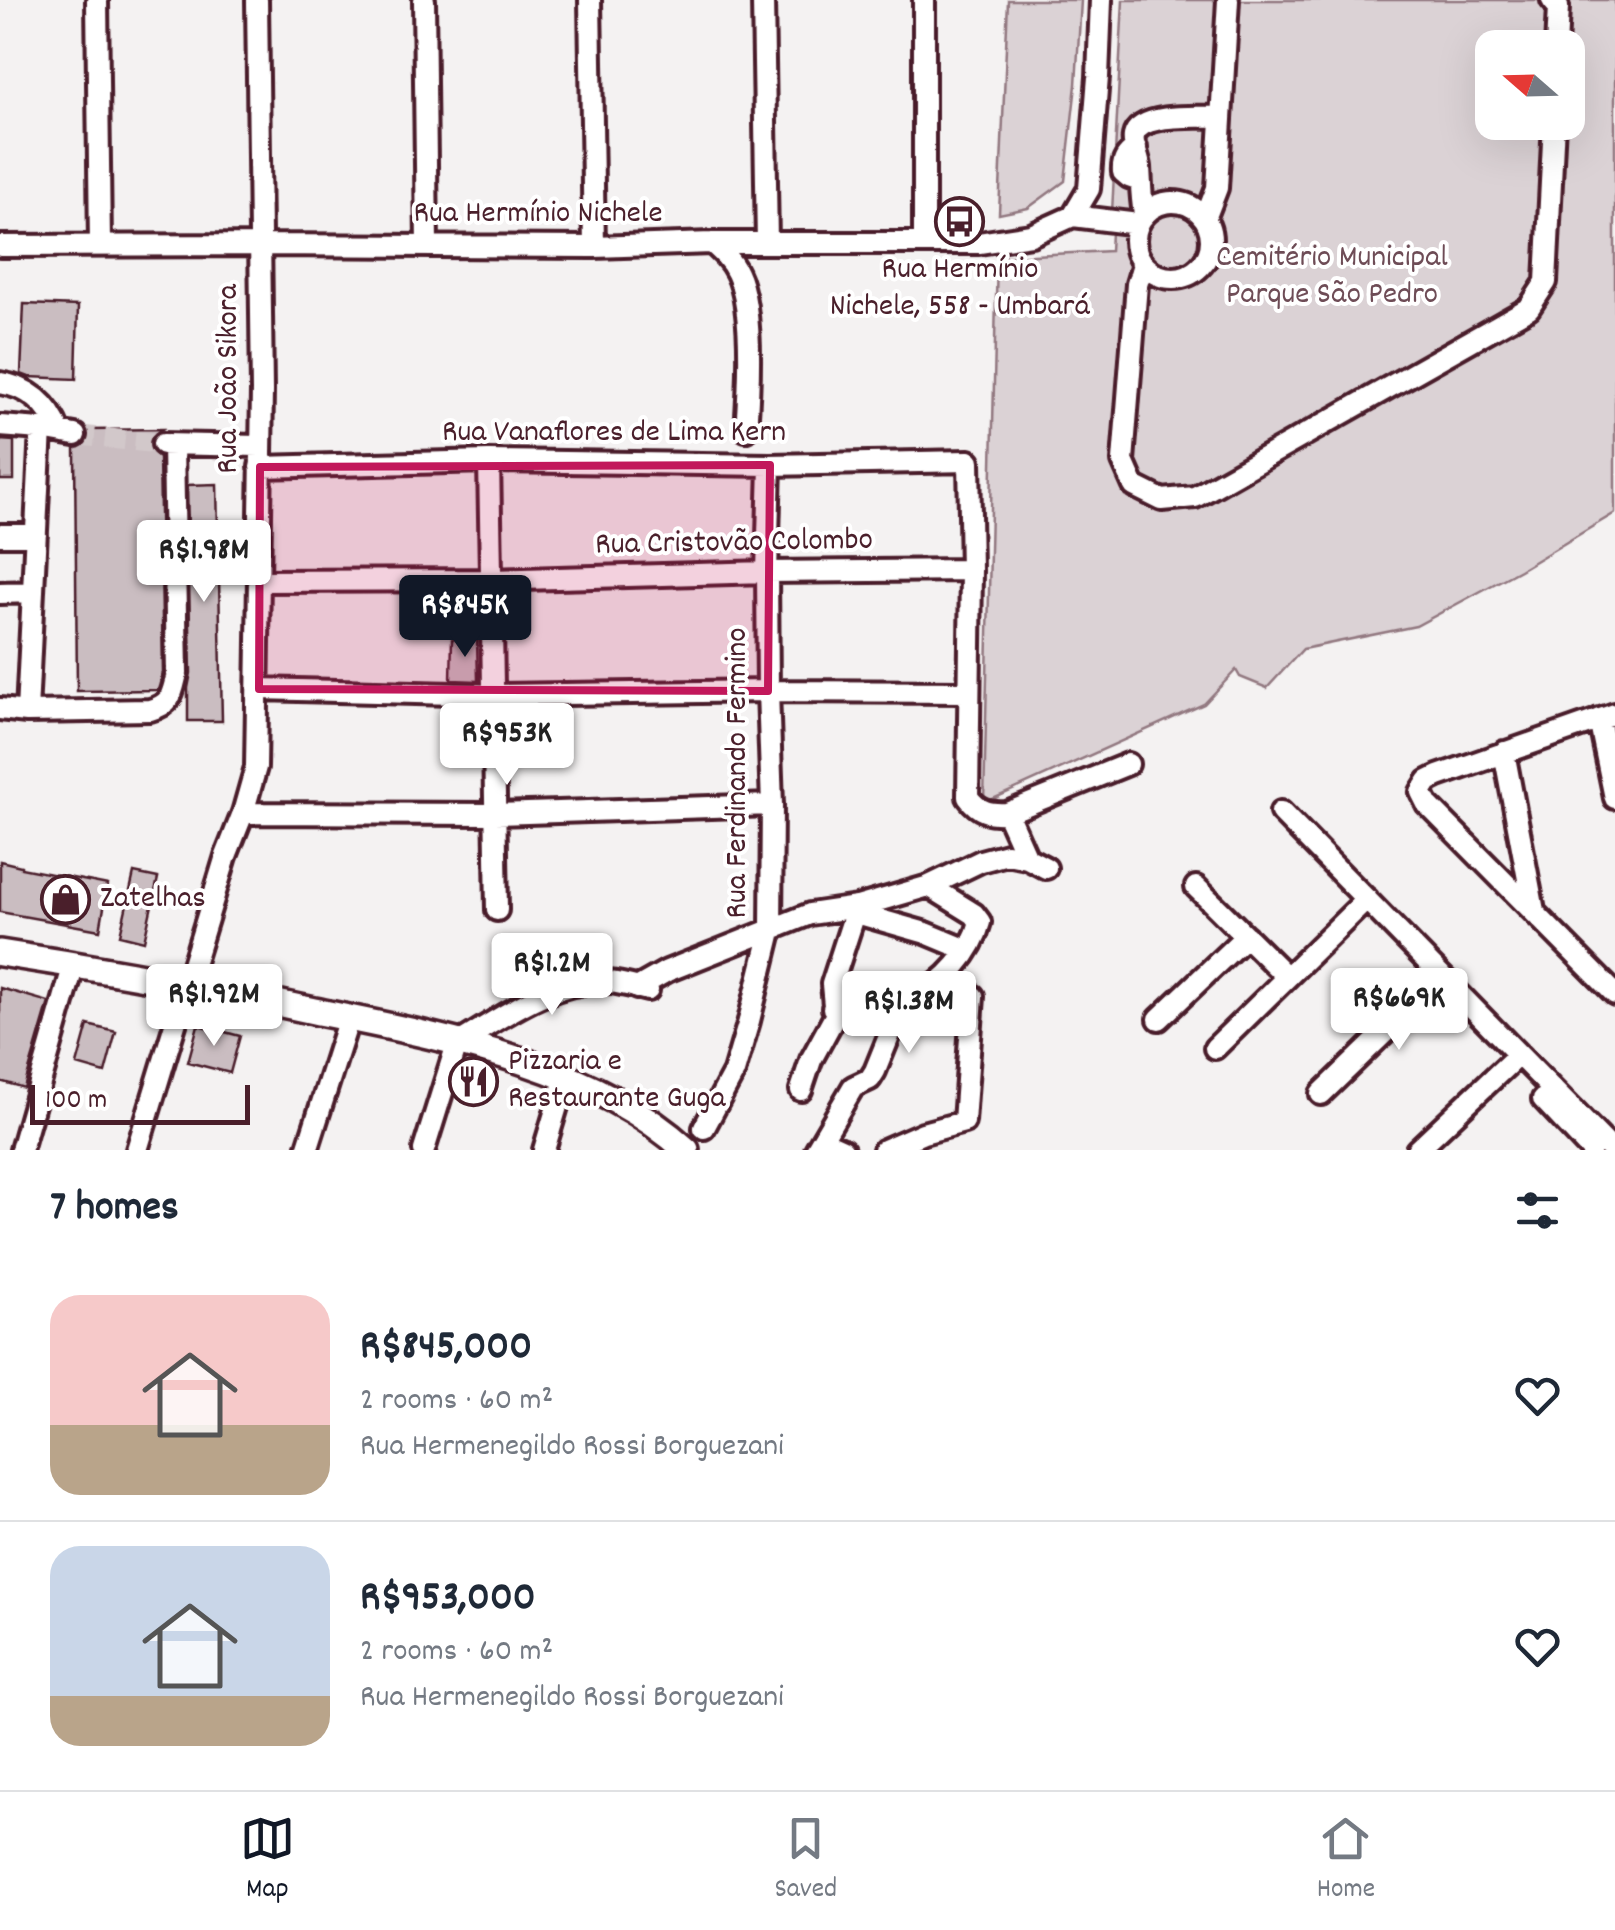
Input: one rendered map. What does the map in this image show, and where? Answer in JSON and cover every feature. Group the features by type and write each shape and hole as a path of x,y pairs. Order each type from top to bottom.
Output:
{"main road":[{"path":"0,953 187,984 457,1044 566,1076 647,1118 675,1146"}],"street":[{"path":"97,0 100,246"},
{"name":"Rua João Sikora","path":"137,1150 256,767 262,391 257,0"},
{"path":"424,0 427,246"},
{"path":"590,0 594,247"},
{"path":"763,0 767,243"},
{"path":"924,0 924,243"},
{"path":"1101,0 1089,189 1073,216 1141,219 1157,205 1176,201 1188,204 1198,210 1210,231 1207,256 1190,274 1164,277 1143,264 1135,245 1141,219 1140,181 1123,172 1122,163 1136,148 1136,131 1148,122 1180,116 1221,117"},
{"path":"1205,219 1217,188 1228,0"},
{"path":"1552,0 1558,7 1557,30"},
{"path":"1143,264 1137,284 1123,461 1134,486 1162,500 1195,497 1529,308 1546,282 1553,140"},
{"name":"Rua Hermínio Nichele","path":"0,246 980,243 1031,234 1073,216"},
{"path":"712,243 740,276 750,381 746,430"},
{"path":"0,383 33,396 52,413 58,432 36,536 27,712 0,709"},
{"path":"0,426 58,432"},
{"name":"Rua Vanaflores de Lima Kern","path":"27,712 150,710 163,707 172,696 176,674 168,445 259,456 489,462 770,465 968,461 971,570"},
{"path":"489,462 497,910"},
{"name":"Rua Ferdinando Fermino","path":"704,1128 734,1072 771,931 767,572 770,465"},
{"path":"0,535 36,536"},
{"path":"971,570 968,797 980,810 1007,813 1128,764"},
{"name":"Rua Cristovão Colombo","path":"259,581 971,570"},
{"path":"0,592 33,592"},
{"path":"259,689 494,694 969,692"},
{"path":"1615,798 1607,717 1432,778 1424,784 1422,795 1615,994"},
{"path":"1504,752 1534,912"},
{"path":"243,814 496,814 772,805"},
{"path":"1281,812 1605,1149"},
{"path":"1007,813 1026,858"},
{"path":"424,1150 457,1044 537,997 588,982 612,982 643,989 667,971 810,914 856,910 1007,854 1046,868"},
{"path":"917,996 949,974 967,950 980,922 974,914 929,886"},
{"path":"1196,887 1287,977"},
{"path":"1215,1048 1366,899"},
{"path":"856,910 967,950"},
{"path":"801,1090 810,1060 835,1016 832,984 856,910"},
{"path":"1160,1019 1246,936"},
{"path":"21,1150 74,964"},
{"path":"1321,1094 1442,977"},
{"path":"884,1150 964,1122 973,996"},
{"path":"834,1008 852,1008 889,1022 892,1029 875,1071 870,1079 852,1087 819,1146 843,1150"},
{"path":"307,1150 349,1018"},
{"path":"1416,1150 1514,1058"},
{"path":"544,1150 566,1076"}],"highlighted area":[{"path":"770,465 768,691 259,689 260,467"}],"green space":[{"path":"1008,0 1081,0 1065,181 1028,208 999,214"},
{"name":"Cemitério Municipal Parque São Pedro","path":"1123,0 1615,0 1615,513 1416,626 1303,649 1267,688 1240,677 1236,670 1204,704 984,803 997,257 1110,251"}],"building":[{"path":"24,304 78,306 76,379 21,374"},
{"path":"162,429 152,436 149,445 159,457 163,672 159,687 77,691 75,448 86,443 88,430"},
{"path":"0,440 14,441 14,480 0,480"},
{"path":"217,484 222,721 188,721 191,673 187,485"},
{"path":"452,639 477,639 478,681 451,680"},
{"name":"Zatelhas","path":"0,861 108,885 100,930 0,912"},
{"path":"134,873 158,878 144,941 120,935"},
{"path":"0,988 49,1002 24,1088 0,1081"},
{"path":"88,1025 116,1032 105,1073 77,1065"},
{"path":"198,1025 240,1036 230,1073 188,1062"}],"tunnel":[{"path":"75,435 163,444"}],"place":[{"name":"Rua Hermínio Nichele, 558 - Umbará","path":"960,221"},
{"name":"Zatelhas","path":"65,900"},
{"name":"Pizzaria e Restaurante Guga","path":"473,1081"}]}
